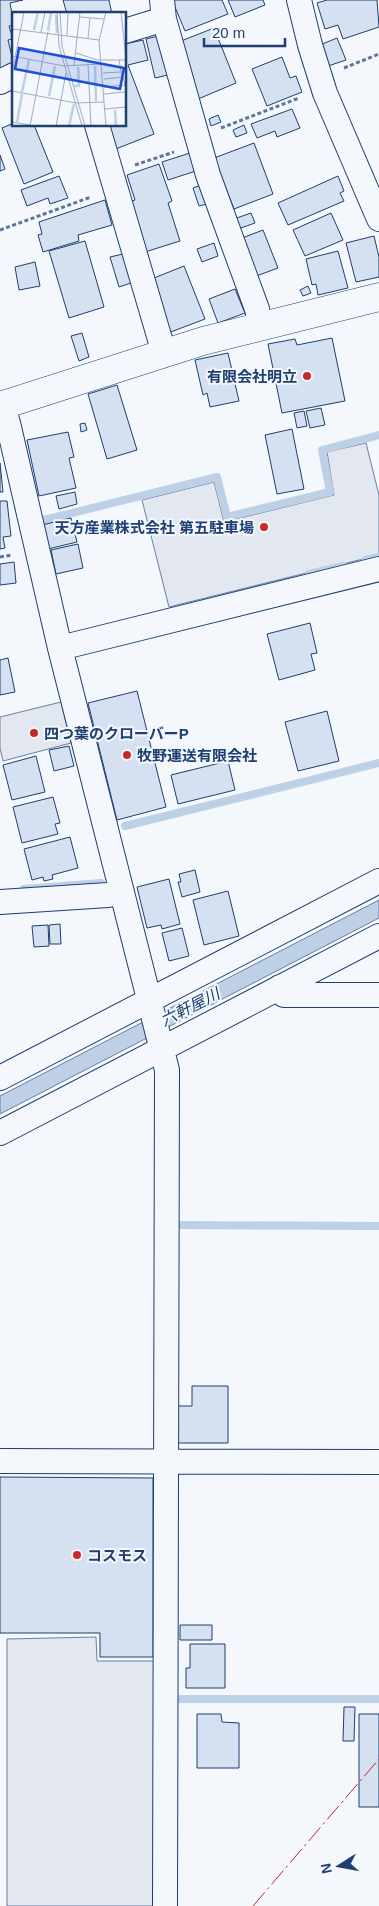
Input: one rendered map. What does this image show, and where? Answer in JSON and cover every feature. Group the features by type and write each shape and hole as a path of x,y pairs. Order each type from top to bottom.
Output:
{"street":[{"path":"299,0 322,83 334,116 379,219"},
{"path":"126,30 163,10 208,175 257,309 261,327"},
{"path":"0,82 12,76"},
{"path":"97,126 164,353"},
{"path":"165,1906 167,1070 60,648 8,423 1,406 164,353 379,297"},
{"path":"60,648 379,569"},
{"path":"0,1078 150,1003 379,881"},
{"path":"0,902 108,895 122,892"},
{"path":"0,1133 161,1046 379,936"},
{"path":"280,987 284,995 379,995"},
{"path":"0,1460 379,1462"}],"path":[{"path":"0,230 113,181 322,83 379,54"}],"shaded area":[{"name":"天方産業株式会社 第五駐車場","path":"366,443 379,495 379,555 169,607 142,500 214,482 224,522 334,495 327,452"},
{"name":"四つ葉のクローバーP","path":"61,702 71,743 3,761 0,748 0,717"},
{"path":"96,1637 97,1661 156,1661 155,1906 7,1906 7,1639"}],"water":[{"name":"六軒屋川","path":"379,900 379,918 0,1114 0,1096"}],"building":[{"path":"0,0 23,0 10,3 12,25 9,26 12,39 8,40 12,66 0,69"},
{"path":"63,0 109,0 112,12 66,12"},
{"path":"172,0 222,0 228,14 185,31"},
{"path":"228,0 263,0 265,5 235,17"},
{"path":"327,0 377,0 379,27 343,39 338,25 325,29 317,3"},
{"path":"214,28 236,83 198,99 176,43"},
{"path":"163,35 172,74 155,78 146,39"},
{"path":"337,38 346,60 328,66 320,45"},
{"path":"143,40 148,60 128,65 154,134 113,150 104,126 126,126 126,44"},
{"path":"282,57 290,78 296,76 302,92 267,106 252,69"},
{"path":"292,109 300,128 277,137 275,131 257,138 251,124"},
{"path":"218,115 221,122 211,126 209,119"},
{"path":"12,124 12,126 34,126 53,172 24,184 2,128"},
{"path":"244,125 247,133 236,137 233,130"},
{"path":"254,143 273,194 234,209 214,158"},
{"path":"193,152 199,170 168,180 162,162"},
{"path":"0,155 5,169 0,171"},
{"path":"159,164 172,201 168,203 180,241 145,252 128,202 135,200 127,175"},
{"path":"59,176 68,198 50,204 48,198 27,206 21,190"},
{"path":"338,176 344,191 340,193 344,201 288,225 278,203"},
{"path":"201,185 207,204 199,206 193,188"},
{"path":"105,200 112,225 78,235 79,241 43,252 38,235 42,234 39,222"},
{"path":"251,213 255,223 238,229 234,219"},
{"path":"331,213 343,240 305,256 293,230"},
{"path":"263,230 278,268 251,278 237,240"},
{"path":"374,236 379,257 379,277 356,282 346,243"},
{"path":"85,241 104,307 69,318 49,251"},
{"path":"214,243 218,256 202,262 197,249"},
{"path":"338,251 348,288 318,295 316,284 312,285 306,259"},
{"path":"123,254 131,283 119,287 110,257"},
{"path":"35,262 40,286 19,290 15,267"},
{"path":"184,266 205,319 168,333 149,280"},
{"path":"308,286 311,293 303,296 300,290"},
{"path":"235,289 245,313 218,323 209,299"},
{"path":"82,333 89,357 79,361 71,336"},
{"path":"332,338 345,401 282,413 268,344 295,339 297,345"},
{"path":"228,353 239,401 210,407 207,393 203,395 195,360"},
{"path":"117,385 137,450 107,459 88,394"},
{"path":"321,408 325,425 310,428 306,411"},
{"path":"304,411 307,426 297,428 294,413"},
{"path":"85,423 87,430 81,432 80,424"},
{"path":"292,429 304,489 277,494 265,435"},
{"path":"68,432 74,457 69,458 76,488 39,496 27,440"},
{"path":"0,463 3,492 0,492"},
{"path":"75,492 77,504 59,509 56,496"},
{"path":"0,501 7,501 11,536 3,537 5,548 0,549"},
{"path":"71,518 77,542 48,549 42,525"},
{"path":"110,525 112,533 105,535 103,527"},
{"path":"78,544 83,568 56,574 51,550"},
{"path":"14,562 16,583 0,585 0,564"},
{"path":"310,623 317,653 311,654 315,670 279,680 267,634"},
{"path":"8,658 15,692 0,695 0,660"},
{"path":"137,691 166,807 117,820 88,703"},
{"path":"327,711 339,761 298,771 285,722"},
{"path":"69,746 74,766 54,771 49,750"},
{"path":"36,756 45,792 12,800 3,765"},
{"path":"228,761 235,790 178,804 171,775"},
{"path":"53,797 60,823 55,824 58,834 22,843 13,807"},
{"path":"70,837 78,868 52,875 53,879 44,881 43,877 32,880 24,849"},
{"path":"195,870 200,892 182,897 178,882 181,882 179,874"},
{"path":"169,879 180,924 162,929 161,925 147,928 137,887"},
{"path":"228,891 239,936 204,945 193,900"},
{"path":"60,924 61,944 50,944 49,925"},
{"path":"48,925 49,946 34,947 32,926"},
{"path":"182,928 189,956 169,961 162,933"},
{"path":"192,1386 228,1386 228,1443 176,1443 176,1406 192,1406"},
{"name":"コスモス","path":"0,1477 153,1478 153,1657 100,1657 100,1633 0,1633"},
{"path":"180,1625 212,1625 212,1640 180,1640"},
{"path":"190,1644 225,1644 225,1688 186,1688 186,1668 190,1668"},
{"path":"344,1707 355,1707 354,1741 343,1741"},
{"path":"197,1714 221,1714 222,1722 239,1723 239,1768 197,1768"},
{"path":"359,1714 379,1714 379,1807 359,1807"}],"waterway":[{"path":"44,520 217,477 227,517 330,492 322,450 379,435"},
{"path":"365,560 379,557"},
{"path":"309,574 343,566"},
{"path":"125,826 379,763"},
{"path":"24,889 101,883"},
{"path":"179,1225 379,1226"},
{"path":"178,1699 379,1699"}],"power":[{"path":"253,1906 379,1759"}],"place":[{"name":"有限会社明立","path":"307,376"},
{"name":"天方産業株式会社 第五駐車場","path":"264,527"},
{"name":"四つ葉のクローバーP","path":"34,733"},
{"name":"牧野運送有限会社","path":"127,755"},
{"name":"コスモス","path":"77,1555"}]}
